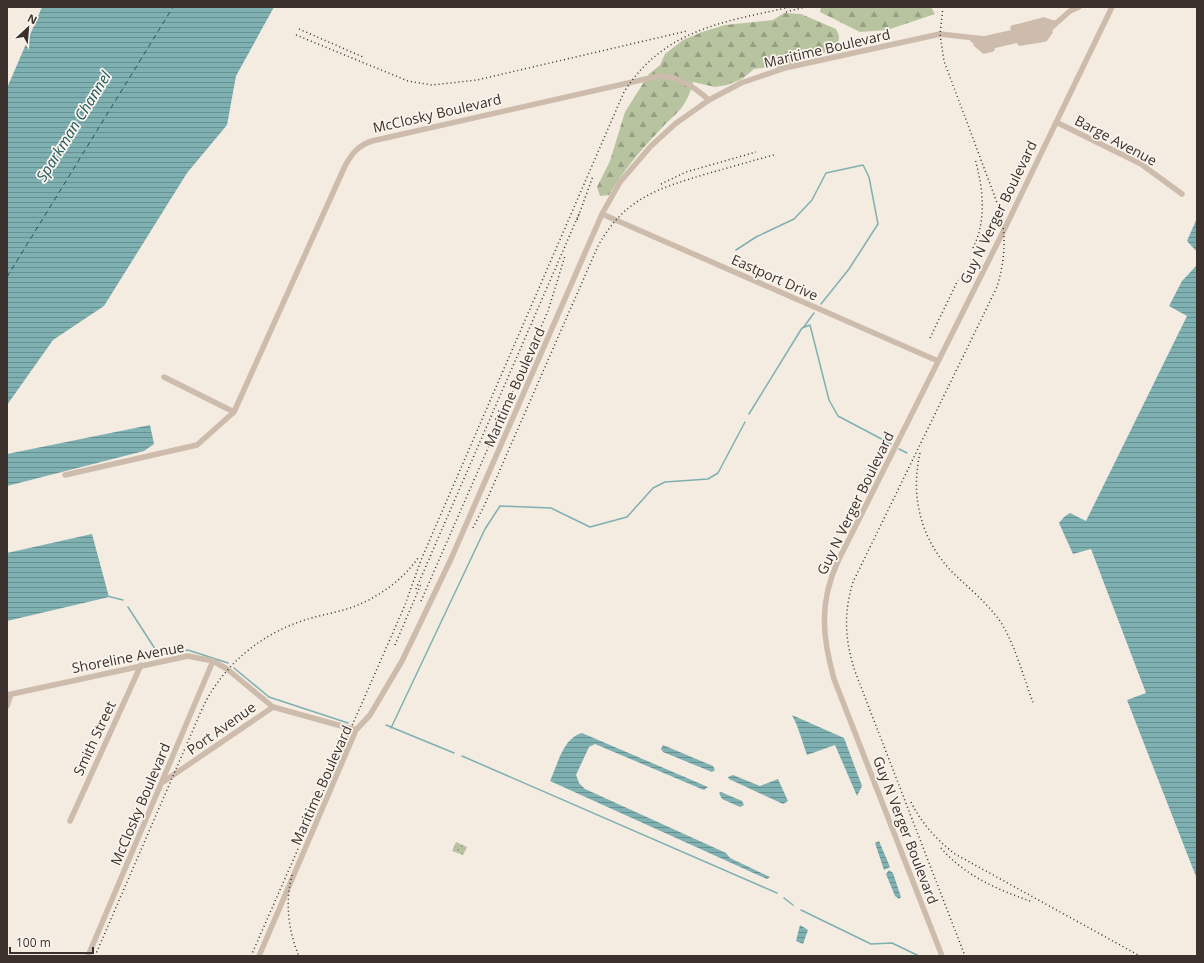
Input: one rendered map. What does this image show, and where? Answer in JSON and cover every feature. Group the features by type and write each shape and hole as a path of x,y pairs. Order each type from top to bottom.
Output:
{"street":[{"name":"Maritime Boulevard","path":"971,39 987,48 1044,34 1070,11 1079,7"},
{"name":"Guy N Verger Boulevard","path":"942,956 834,679 825,641 824,614 833,573 1112,7"},
{"name":"Maritime Boulevard","path":"259,956 356,730 370,714 402,661 451,559 602,214 620,182 646,150 676,124 709,100 761,75 805,63 940,34 971,39 984,39 1055,23"},
{"name":"McClosky Boulevard","path":"65,475 197,445 234,412 340,176 349,159 366,143 659,76 666,76 685,82 709,100"},
{"name":"Barge Avenue","path":"1056,122 1141,164 1182,194"},
{"name":"Eastport Drive","path":"602,214 938,361"},
{"path":"164,376 234,412"},
{"name":"Shoreline Avenue","path":"9,694 188,656 213,661 227,669 273,707 356,730"},
{"name":"McClosky Boulevard","path":"88,956 213,661"},
{"name":"Smith Street","path":"70,821 141,665"},
{"path":"7,706 9,694"},
{"name":"Port Avenue","path":"163,782 273,707"}],"green space":[{"path":"821,7 931,7 935,14 887,30 860,32 820,12"},
{"path":"784,13 801,14 836,29 839,36 838,47 830,52 804,55 798,61 784,68 769,67 754,69 742,79 727,85 715,87 693,82 687,99 680,110 639,154 609,195 600,196 597,187 610,161 625,112 649,74 660,65 665,54 683,40 702,32 725,25 773,20"},
{"path":"456,842 467,847 463,855 452,851"}],"water":[{"name":"Sparkman Channel","path":"42,7 274,7 236,76 227,125 187,173 104,306 53,340 7,405 7,88"},
{"path":"1197,218 1197,252 1187,241"},
{"path":"1197,265 1197,879 1127,700 1146,693 1091,549 1073,554 1059,523 1070,513 1086,521 1187,316 1169,306 1182,281"},
{"path":"150,425 154,444 144,451 7,486 7,454"},
{"path":"92,534 109,597 7,621 7,553"},
{"path":"792,715 844,738 862,786 857,796 835,745 807,755 799,730"},
{"path":"582,733 708,787 704,790 595,744 589,747 576,775 579,783 585,789 726,853 730,858 770,877 767,879 550,781 562,752 570,740"},
{"path":"663,745 713,766 715,770 712,772 663,752 661,749"},
{"path":"733,775 760,786 778,779 788,801 783,804 729,779 728,777"},
{"path":"721,792 742,801 744,805 740,807 722,799 719,793"},
{"path":"879,841 890,867 884,870 875,843"},
{"path":"889,870 893,873 901,897 899,899 895,896 886,874"},
{"path":"800,925 808,930 803,944 796,941"}],"waterway":[{"path":"736,250 756,237 794,219 812,200 826,173 863,165 869,177 878,224 849,269 821,304"},
{"path":"803,328 814,313"},
{"path":"749,414 802,328 810,325 829,400 838,416 891,444"},
{"path":"391,728 485,529 500,506 551,508 590,527 627,517 653,488 665,482 708,479 718,473 745,422"},
{"path":"899,449 907,453"},
{"path":"107,596 123,600"},
{"path":"128,607 159,655 188,650 228,663"},
{"path":"234,668 269,697 348,723"},
{"path":"386,725 454,753"},
{"path":"462,756 777,893"},
{"path":"784,898 793,905"},
{"path":"801,910 871,944 892,943 919,956"}],"ferry route":[{"path":"7,277 173,7"}],"railway":[{"path":"251,956 405,605 421,560 624,92 640,71 658,54 677,41 719,24 790,7"},
{"path":"786,12 805,7"},
{"path":"943,7 940,34 944,61 1002,218 1004,238 1002,267 997,287 853,582 848,606 847,628 849,651 856,674 965,956"},
{"path":"299,29 363,57"},
{"path":"296,35 408,81 432,85 477,80 687,31"},
{"path":"661,184 686,172 756,152"},
{"path":"473,528 485,504 598,246 608,230 630,207 657,191 688,179 774,155"},
{"path":"973,248 982,215 982,192 975,159"},
{"path":"577,220 593,176"},
{"path":"416,589 579,214"},
{"path":"421,601 548,311 565,256"},
{"path":"930,338 958,280"},
{"path":"920,453 916,486 921,517 926,532 933,547 942,560 953,573 984,602 1000,621 1015,651 1034,705"},
{"path":"95,956 202,709 210,693 220,679 244,654 258,643 288,626 350,608 369,600 396,582 418,558"},
{"path":"395,645 421,584"},
{"path":"911,802 930,831 955,854 1140,956"},
{"path":"941,848 950,858 971,874 995,887 1033,902"},
{"path":"292,875 288,905 292,936 299,956"}]}
